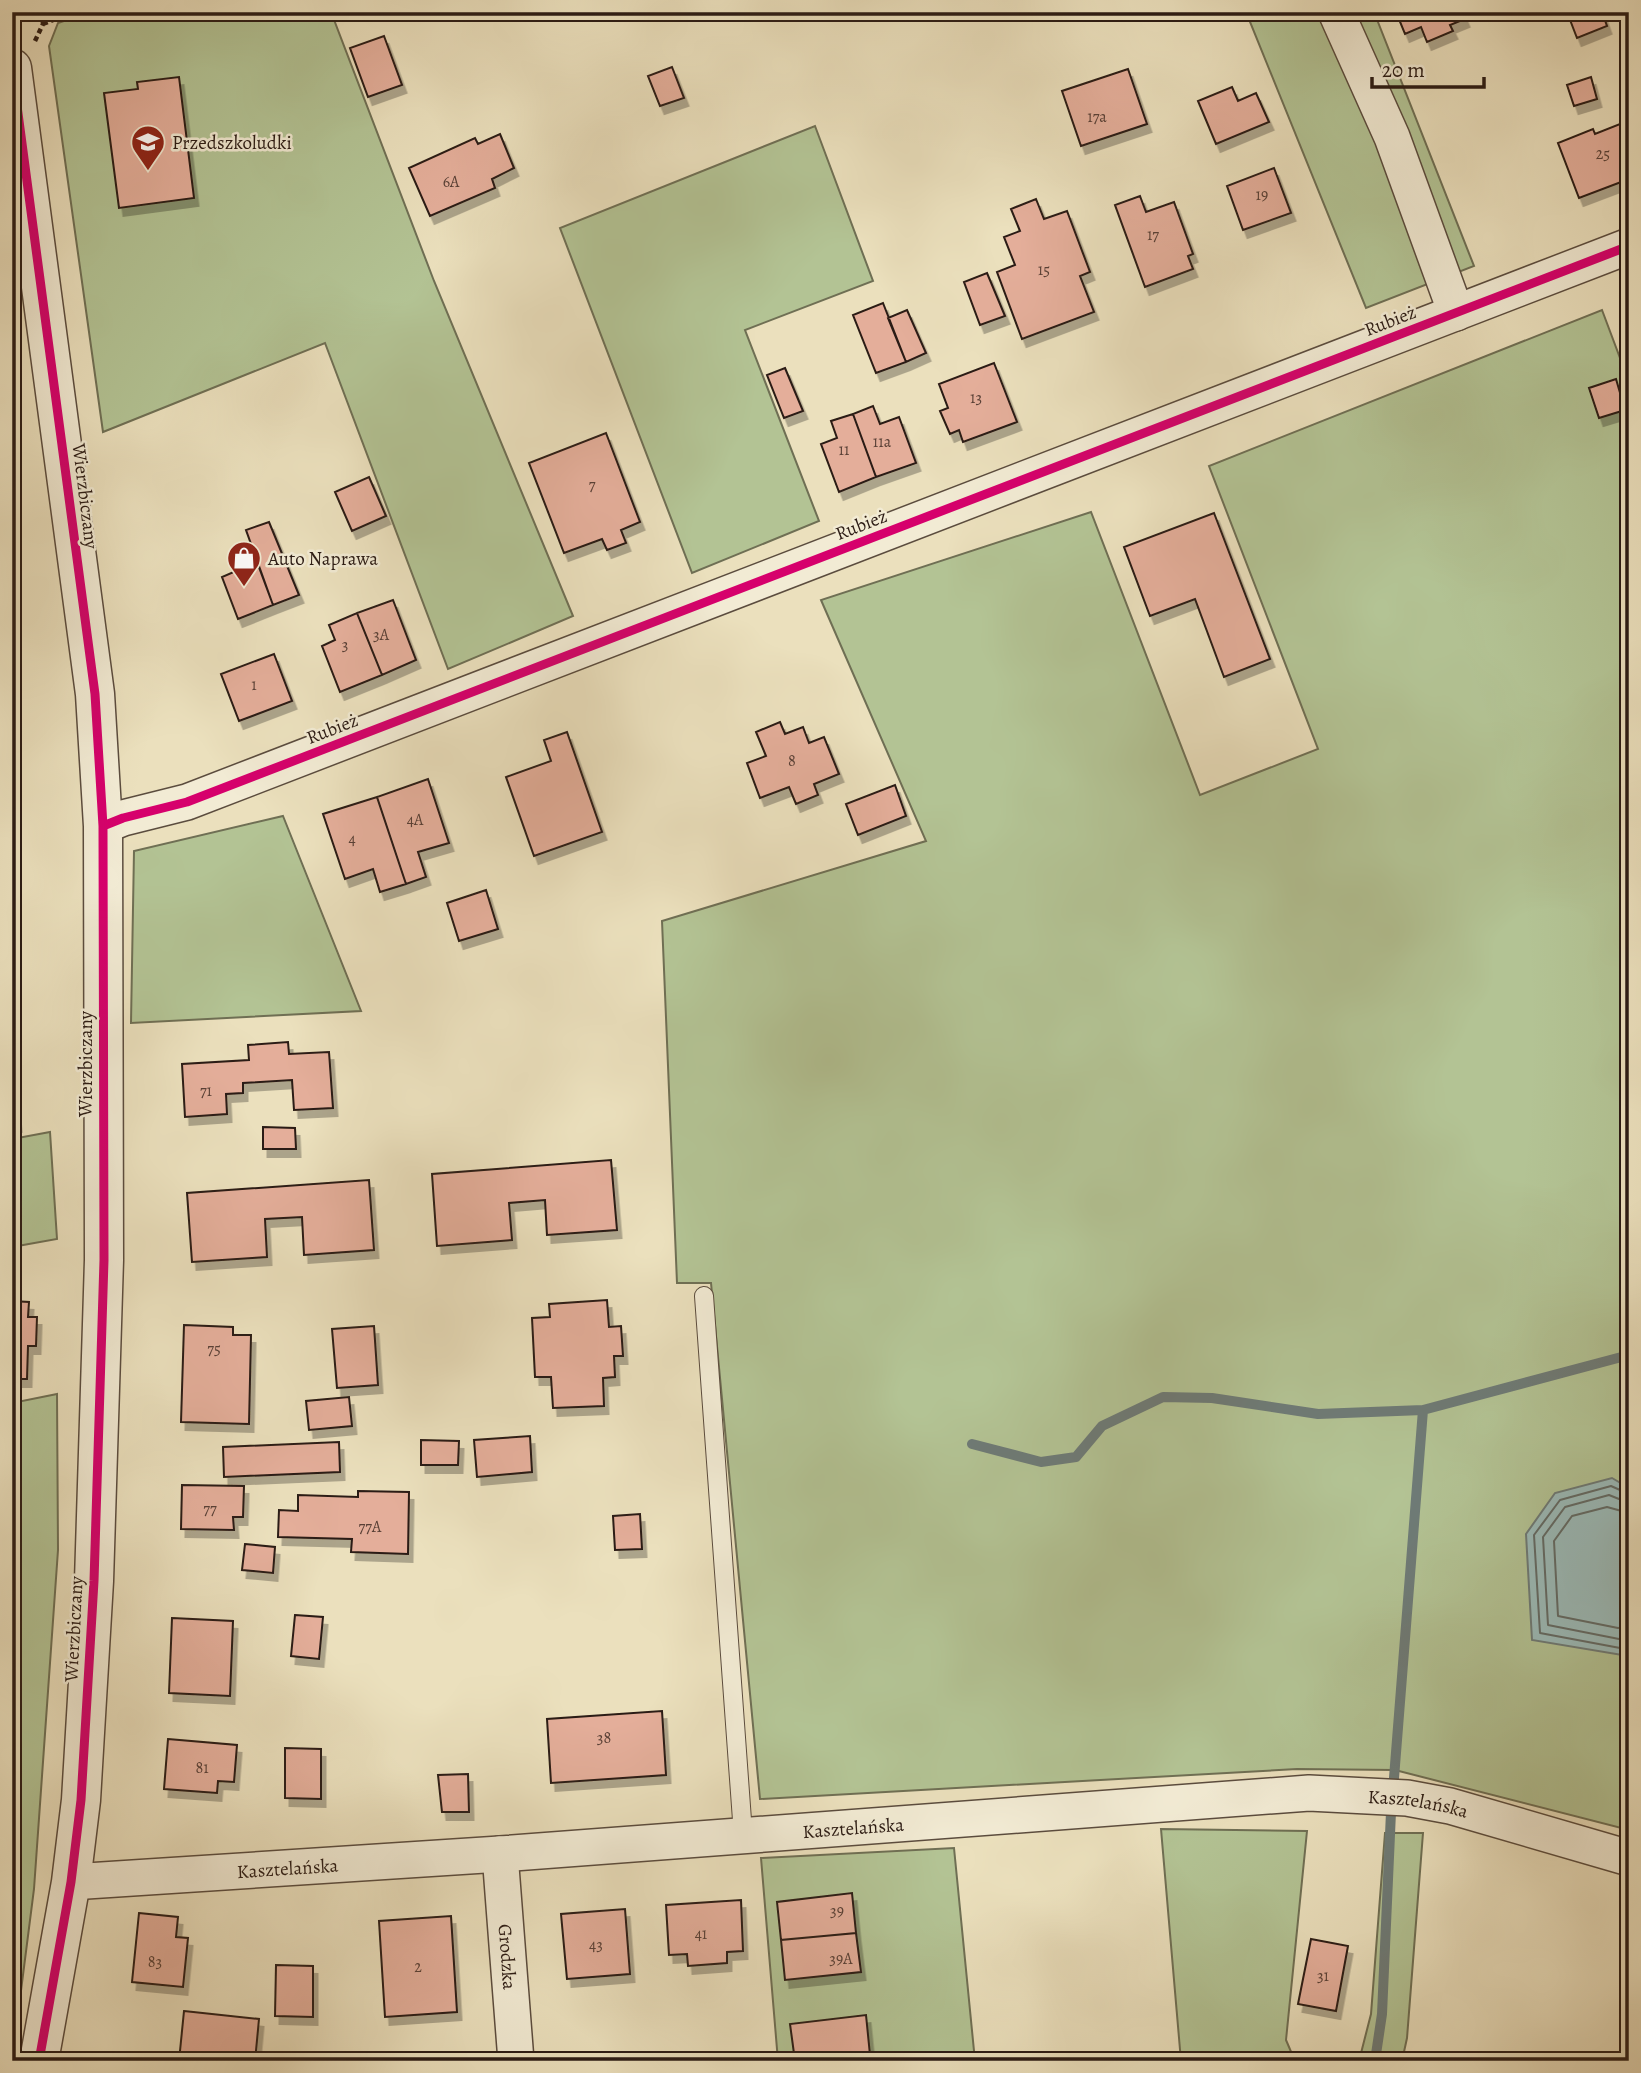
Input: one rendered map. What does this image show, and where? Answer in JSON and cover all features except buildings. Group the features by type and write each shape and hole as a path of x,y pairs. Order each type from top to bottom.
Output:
{"street":[{"path":"1336,12 1392,137 1456,313"},
{"name":"Wierzbiczany","path":"12,68 94,694 103,826 104,1274 94,1581 81,1800 71,1882 39,2061"},
{"name":"Rubież","path":"103,826 200,797 1629,246"},
{"name":"Kasztelańska","path":"71,1882 500,1854 1309,1793 1407,1798 1450,1806 1629,1858"},
{"name":"Grodzka","path":"500,1854 516,2061"}],"lane":[{"path":"704,1296 743,1834"}],"path":[{"path":"43,24 73,12"}],"green space":[{"path":"90,12 331,12 434,281 573,616 448,669 325,343 103,432 49,46 58,23"},
{"path":"1246,12 1374,12 1474,266 1366,308"},
{"path":"815,126 873,281 745,330 819,521 692,573 560,228"},
{"path":"1602,310 1629,382 1629,1830 1395,1770 1297,1769 760,1799 711,1283 677,1283 662,921 926,841 821,600 1091,512 1200,795 1318,749 1209,466"},
{"path":"283,816 361,1011 131,1023 134,851"},
{"path":"50,1132 57,1239 12,1247 12,1139"},
{"path":"57,1394 58,1550 34,1889 12,2061 12,1403"},
{"path":"1161,1829 1307,1831 1286,2040 1295,2061 1181,2061"},
{"path":"1385,1833 1423,1833 1407,2038 1402,2061 1359,2061 1371,2014"},
{"path":"954,1848 975,2061 778,2061 761,1858"}],"water":[{"path":"1612,1478 1629,1488 1629,1652 1622,1655 1532,1640 1526,1534 1555,1493"}],"waterway":[{"path":"972,1444 1041,1462 1076,1457 1102,1426 1163,1397 1212,1398 1318,1414 1423,1410 1629,1355"},
{"path":"1394,1778 1423,1410"},
{"path":"1375,2061 1382,2014 1391,1812"}],"cycle path":[{"path":"12,68 95,694 103,826 104,1260 94,1581 81,1800 71,1882 39,2061"},
{"path":"103,826 123,818 187,802 1629,246"}],"place":[{"name":"Przedszkoludki","path":"148,172"},
{"name":"Auto Naprawa","path":"244,588"}]}
